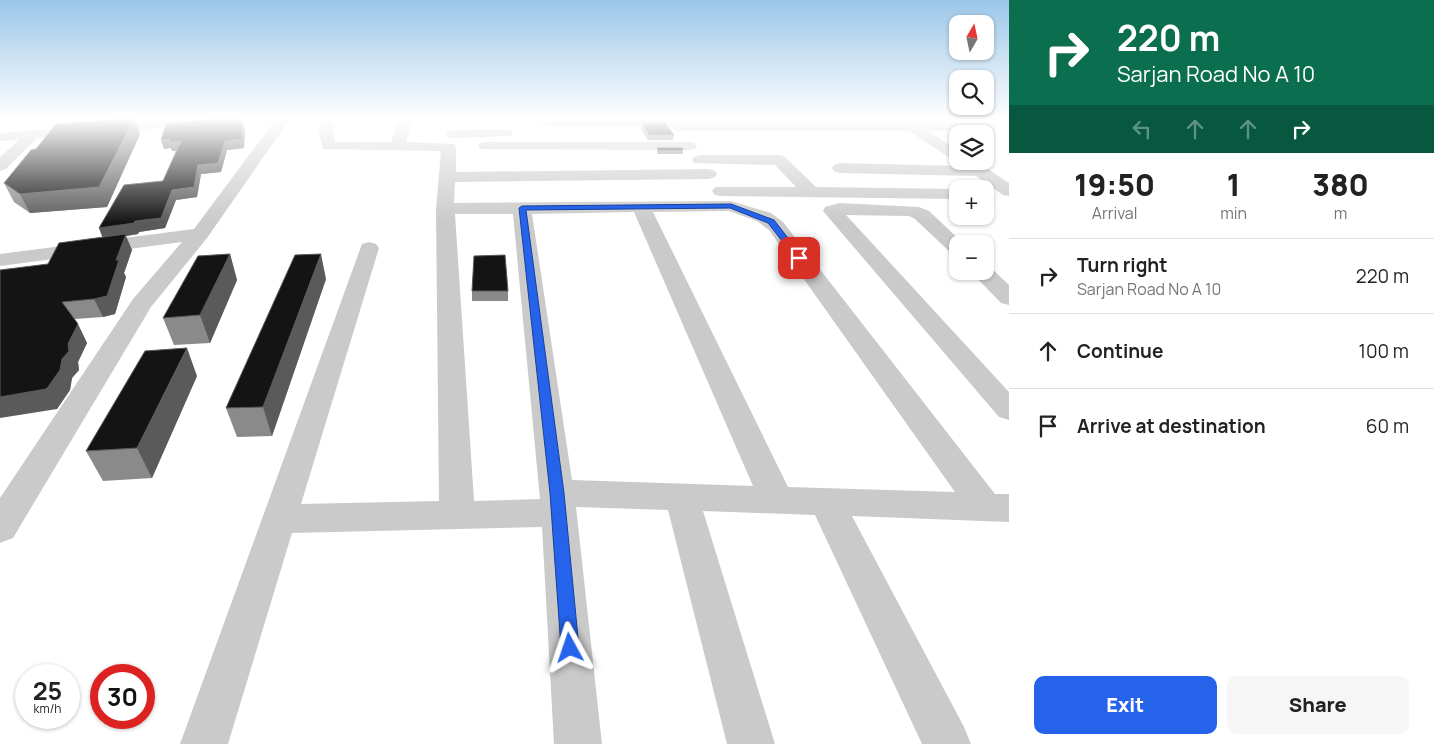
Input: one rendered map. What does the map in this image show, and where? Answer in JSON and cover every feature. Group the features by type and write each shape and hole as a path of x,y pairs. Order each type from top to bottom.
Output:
{"street":[{"path":"0,166 13,154"},
{"path":"0,528 141,304 200,234 258,154"},
{"path":"448,154 444,209 457,514"},
{"path":"696,154 726,198 776,226 997,507"},
{"path":"949,158 836,162 949,169"},
{"path":"700,160 779,160 810,191"},
{"path":"963,170 979,171 1009,191"},
{"path":"446,177 709,174"},
{"path":"444,209 641,207 810,191 949,194"},
{"path":"876,192 895,209"},
{"path":"994,195 1009,195"},
{"path":"641,207 777,501"},
{"path":"522,208 558,503 578,744"},
{"path":"949,241 918,212 895,209 839,209 832,211 1009,410"},
{"path":"0,260 200,234"},
{"path":"204,744 369,248"},
{"path":"990,280 1009,298"},
{"path":"279,519 457,514 558,503 682,498 997,507"},
{"path":"682,498 751,744"},
{"path":"827,503 947,744"}],"building":[{"path":"28,154 116,154 99,187 20,194 4,183"},
{"path":"175,154 221,154 218,163 198,165 194,187 172,190 161,218 99,228 124,185 163,181"},
{"path":"126,234 116,260 119,260 107,296 62,302 78,324 68,344 69,351 62,359 60,370 48,387 46,389 0,397 0,270 48,264 59,243"},
{"path":"230,254 200,315 163,318 198,256"},
{"path":"321,254 263,407 226,408 295,255"},
{"path":"505,255 508,291 472,291 474,256"},
{"path":"187,348 137,448 86,451 145,351"}],"route":[{"path":"570,648 557,493 522,208 731,206 771,222 799,258"}]}
